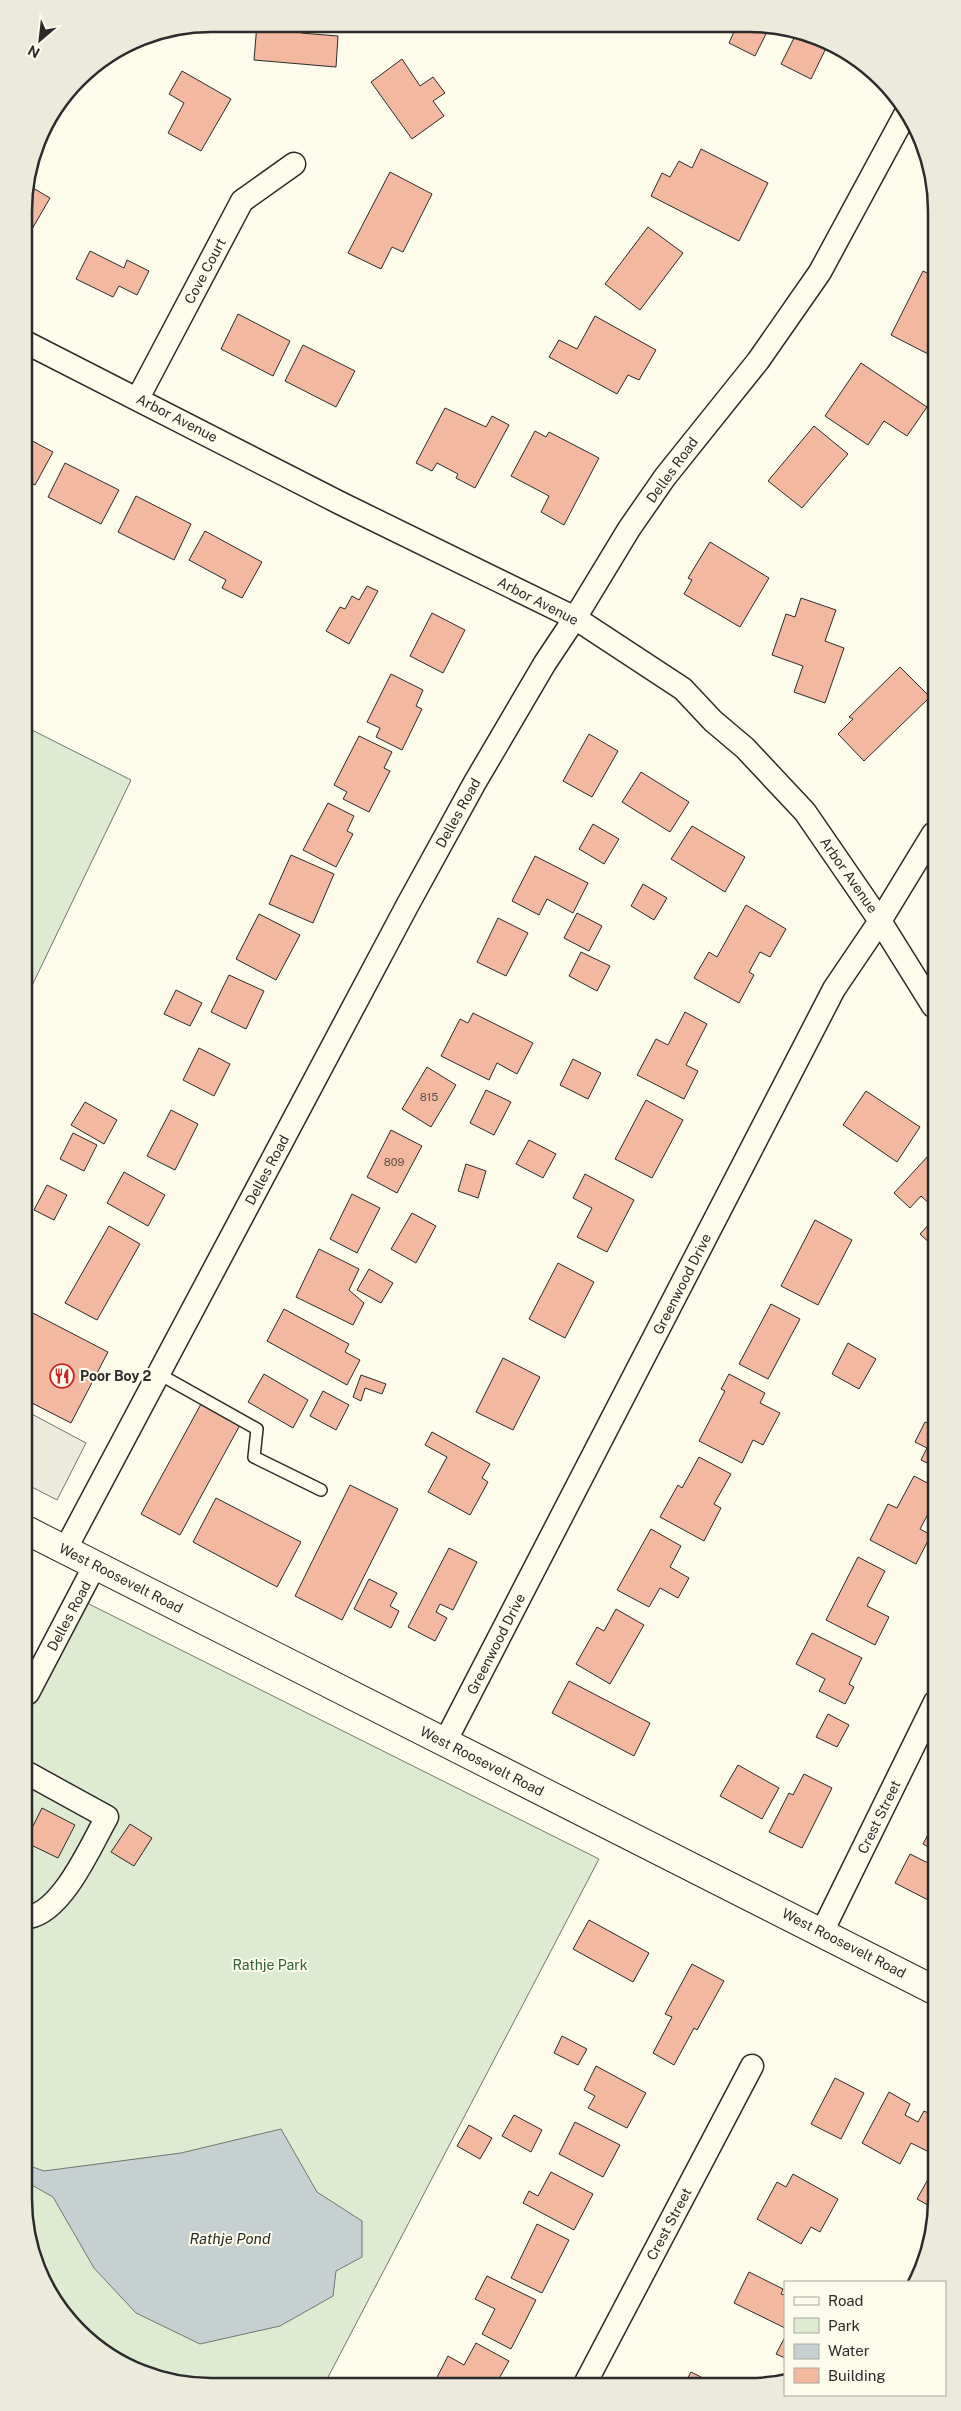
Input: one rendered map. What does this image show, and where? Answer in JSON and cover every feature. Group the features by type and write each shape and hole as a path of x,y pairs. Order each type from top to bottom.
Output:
{"main road":[{"name":"West Roosevelt Road","path":"32,1533 928,1987"}],"street":[{"name":"Delles Road","path":"66,1550 412,897 540,671 629,530 665,477 758,361 820,272 903,120"},
{"name":"Cove Court","path":"138,398 242,201 294,164"},
{"name":"Arbor Avenue","path":"32,345 340,503 575,618 683,689 713,721 745,748 805,812 880,921 928,998"},
{"name":"Greenwood Drive","path":"445,1742 834,989 880,921 928,842"},
{"name":"Delles Road","path":"32,1685 95,1565"},
{"name":"Crest Street","path":"822,1932 928,1716"},
{"path":"32,1776 107,1817 63,1894 36,1916 32,1917"},
{"name":"Crest Street","path":"588,2378 752,2066"}],"lane":[{"path":"159,1374 257,1429 254,1457 321,1490"}],"green space":[{"path":"32,730 131,780 32,986"},
{"name":"Rathje Park","path":"85,1602 599,1859 328,2378 200,2378 177,2375 143,2365 112,2348 85,2326 63,2299 46,2268 36,2234 32,2199 32,1699"}],"shaded area":[{"path":"32,1414 86,1443 57,1500 32,1487"}],"water":[{"name":"Rathje Pond","path":"281,2129 317,2192 362,2221 362,2257 336,2271 333,2296 280,2326 200,2344 136,2313 94,2268 53,2197 32,2185 32,2167 44,2171 181,2153"}],"building":[{"path":"256,32 301,32 338,36 336,67 254,60"},
{"path":"734,32 766,33 755,56 729,43"},
{"path":"794,38 825,49 811,79 781,64"},
{"path":"402,59 420,86 433,77 445,93 433,101 444,116 412,139 371,82"},
{"path":"182,71 231,99 201,151 168,133 184,103 169,94"},
{"path":"701,149 768,183 739,241 651,196 662,173 670,177 679,161 692,168"},
{"path":"390,172 432,194 403,252 392,247 381,269 348,253"},
{"path":"34,189 50,198 32,229"},
{"path":"648,227 683,253 640,310 605,284"},
{"path":"90,251 124,268 127,260 149,271 137,295 119,286 113,297 76,279"},
{"path":"923,271 928,274 928,354 891,335"},
{"path":"238,314 290,341 273,376 221,349"},
{"path":"595,316 656,350 639,380 628,375 617,394 549,357 559,340 577,349"},
{"path":"303,345 355,371 336,407 285,381"},
{"path":"861,363 927,407 907,436 884,421 868,445 825,416"},
{"path":"445,408 486,427 492,416 509,425 475,488 456,478 458,474 437,463 432,471 416,463"},
{"path":"814,426 848,454 802,508 768,481"},
{"path":"535,431 546,437 549,432 599,458 564,525 541,512 549,496 511,476"},
{"path":"32,441 53,452 35,485 32,483"},
{"path":"65,463 119,490 101,524 48,497"},
{"path":"136,496 191,524 174,560 118,532"},
{"path":"205,531 262,562 242,598 222,588 226,580 189,560"},
{"path":"710,542 769,578 740,627 684,594 692,580 688,578"},
{"path":"367,586 378,591 349,644 326,631 340,607 345,609 352,596 359,600"},
{"path":"801,598 836,610 825,641 844,648 825,703 794,692 803,666 772,655 786,614 795,617"},
{"path":"432,613 465,630 443,673 410,656"},
{"path":"900,667 928,695 928,699 864,761 838,734 853,719 849,717"},
{"path":"391,674 423,690 416,706 422,709 402,750 376,737 380,728 367,722"},
{"path":"589,734 618,751 592,797 563,781"},
{"path":"359,736 392,752 384,768 390,771 369,812 343,799 347,792 334,785"},
{"path":"641,772 689,802 670,832 622,802"},
{"path":"328,803 354,816 347,831 353,834 336,867 303,850"},
{"path":"593,824 619,839 604,864 579,849"},
{"path":"692,826 745,857 725,892 671,859"},
{"path":"291,855 334,874 313,923 269,904"},
{"path":"535,856 588,883 573,913 547,899 539,915 512,901"},
{"path":"643,884 667,898 654,920 631,906"},
{"path":"746,905 786,929 770,957 760,952 749,972 754,975 739,1003 694,978 709,952 717,957"},
{"path":"577,913 602,926 589,951 564,938"},
{"path":"259,914 300,935 276,980 236,959"},
{"path":"498,918 528,933 506,976 477,962"},
{"path":"581,952 610,966 597,991 569,976"},
{"path":"229,975 264,991 246,1029 211,1012"},
{"path":"176,990 202,1003 190,1026 164,1014"},
{"path":"685,1012 707,1024 686,1065 698,1071 684,1099 637,1075 656,1039 668,1045"},
{"path":"473,1013 533,1043 517,1074 497,1063 489,1080 441,1056 460,1019 468,1023"},
{"path":"199,1048 230,1064 214,1096 183,1080"},
{"path":"573,1059 601,1073 588,1099 560,1085"},
{"path":"427,1067 456,1085 431,1127 402,1109"},
{"path":"486,1090 511,1102 494,1135 470,1123"},
{"path":"866,1091 920,1127 897,1162 843,1125"},
{"path":"646,1100 683,1120 652,1178 615,1159"},
{"path":"85,1102 117,1120 104,1144 71,1125"},
{"path":"171,1110 198,1124 175,1170 147,1156"},
{"path":"391,1130 422,1146 397,1193 367,1177"},
{"path":"73,1133 97,1145 84,1171 60,1159"},
{"path":"529,1140 556,1154 543,1178 516,1164"},
{"path":"928,1156 928,1202 921,1196 910,1208 894,1193"},
{"path":"466,1164 486,1171 478,1198 458,1191"},
{"path":"124,1172 165,1195 148,1226 107,1203"},
{"path":"585,1174 634,1200 607,1252 577,1237 592,1208 573,1198"},
{"path":"47,1185 67,1195 54,1220 34,1210"},
{"path":"352,1194 380,1208 357,1253 330,1239"},
{"path":"412,1213 436,1226 416,1263 391,1249"},
{"path":"815,1220 852,1240 818,1305 781,1286"},
{"path":"928,1225 928,1241 920,1234"},
{"path":"109,1226 140,1244 97,1320 65,1303"},
{"path":"319,1249 359,1269 349,1290 364,1303 353,1325 296,1297"},
{"path":"558,1263 594,1282 565,1338 529,1319"},
{"path":"369,1269 393,1283 381,1303 357,1290"},
{"path":"771,1304 800,1319 768,1379 739,1364"},
{"path":"284,1309 349,1344 345,1352 360,1360 347,1385 267,1341"},
{"name":"Poor Boy 2","path":"32,1313 108,1352 71,1423 32,1403"},
{"path":"848,1343 876,1359 859,1389 832,1374"},
{"path":"503,1358 540,1377 513,1430 476,1412"},
{"path":"264,1374 308,1400 293,1428 248,1402"},
{"path":"729,1374 765,1393 760,1403 780,1413 763,1445 753,1440 742,1463 699,1441 725,1391 721,1389"},
{"path":"361,1375 386,1384 382,1394 365,1388 361,1401 353,1397"},
{"path":"323,1391 349,1405 336,1430 310,1416"},
{"path":"201,1404 240,1425 180,1535 141,1514"},
{"path":"925,1422 928,1423 928,1464 921,1460 927,1448 915,1442"},
{"path":"432,1432 490,1464 482,1478 488,1482 470,1515 428,1492 447,1457 425,1445"},
{"path":"699,1457 731,1474 714,1504 721,1508 704,1541 660,1517 678,1485 682,1488"},
{"path":"914,1476 928,1483 928,1514 920,1529 928,1533 928,1541 916,1564 870,1540 888,1504 897,1508"},
{"path":"350,1485 398,1509 342,1620 295,1596"},
{"path":"216,1498 301,1542 277,1587 193,1542"},
{"path":"651,1529 681,1546 670,1567 689,1578 678,1598 660,1588 649,1607 617,1590"},
{"path":"449,1548 477,1562 453,1610 440,1604 436,1612 447,1618 435,1641 408,1627"},
{"path":"858,1557 885,1571 867,1606 889,1617 875,1645 826,1620"},
{"path":"369,1579 397,1593 390,1606 399,1611 391,1628 354,1609"},
{"path":"616,1609 644,1625 610,1684 576,1664 597,1627 604,1631"},
{"path":"812,1633 862,1658 849,1684 854,1687 845,1704 819,1691 825,1679 796,1664"},
{"path":"569,1681 650,1723 634,1756 552,1713"},
{"path":"828,1714 849,1725 837,1747 816,1737"},
{"path":"738,1765 779,1788 762,1819 720,1796"},
{"path":"804,1774 832,1788 802,1848 769,1832 789,1793 793,1795"},
{"path":"42,1808 75,1825 58,1858 32,1845 32,1828"},
{"path":"130,1824 152,1838 134,1866 111,1852"},
{"path":"928,1834 928,1847 923,1844"},
{"path":"910,1854 928,1863 928,1900 895,1883"},
{"path":"589,1920 649,1953 633,1982 573,1949"},
{"path":"692,1964 724,1981 697,2030 694,2028 674,2065 653,2053 672,2017 665,2014"},
{"path":"562,2036 587,2049 578,2065 554,2053"},
{"path":"596,2066 646,2093 627,2128 588,2108 595,2096 584,2090"},
{"path":"835,2078 864,2093 841,2139 811,2124"},
{"path":"889,2092 910,2104 905,2115 918,2122 924,2111 928,2113 927,2151 911,2143 900,2164 862,2143"},
{"path":"514,2115 542,2130 531,2152 502,2136"},
{"path":"575,2122 620,2145 603,2177 559,2154"},
{"path":"469,2125 492,2138 480,2159 457,2146"},
{"path":"551,2172 593,2194 574,2230 523,2203 529,2191 538,2196"},
{"path":"793,2174 838,2199 820,2232 811,2227 801,2244 757,2219 777,2182 786,2187"},
{"path":"928,2179 928,2205 917,2199"},
{"path":"537,2224 569,2240 542,2293 511,2278"},
{"path":"749,2272 783,2289 781,2294 784,2295 784,2328 734,2303"},
{"path":"487,2276 536,2300 511,2349 482,2334 495,2309 475,2299"},
{"path":"784,2339 784,2358 776,2354"},
{"path":"476,2343 509,2361 499,2378 437,2378 448,2356 464,2365"},
{"path":"691,2372 703,2378 688,2378"}],"place":[{"name":"Poor Boy 2","path":"62,1376"}]}
